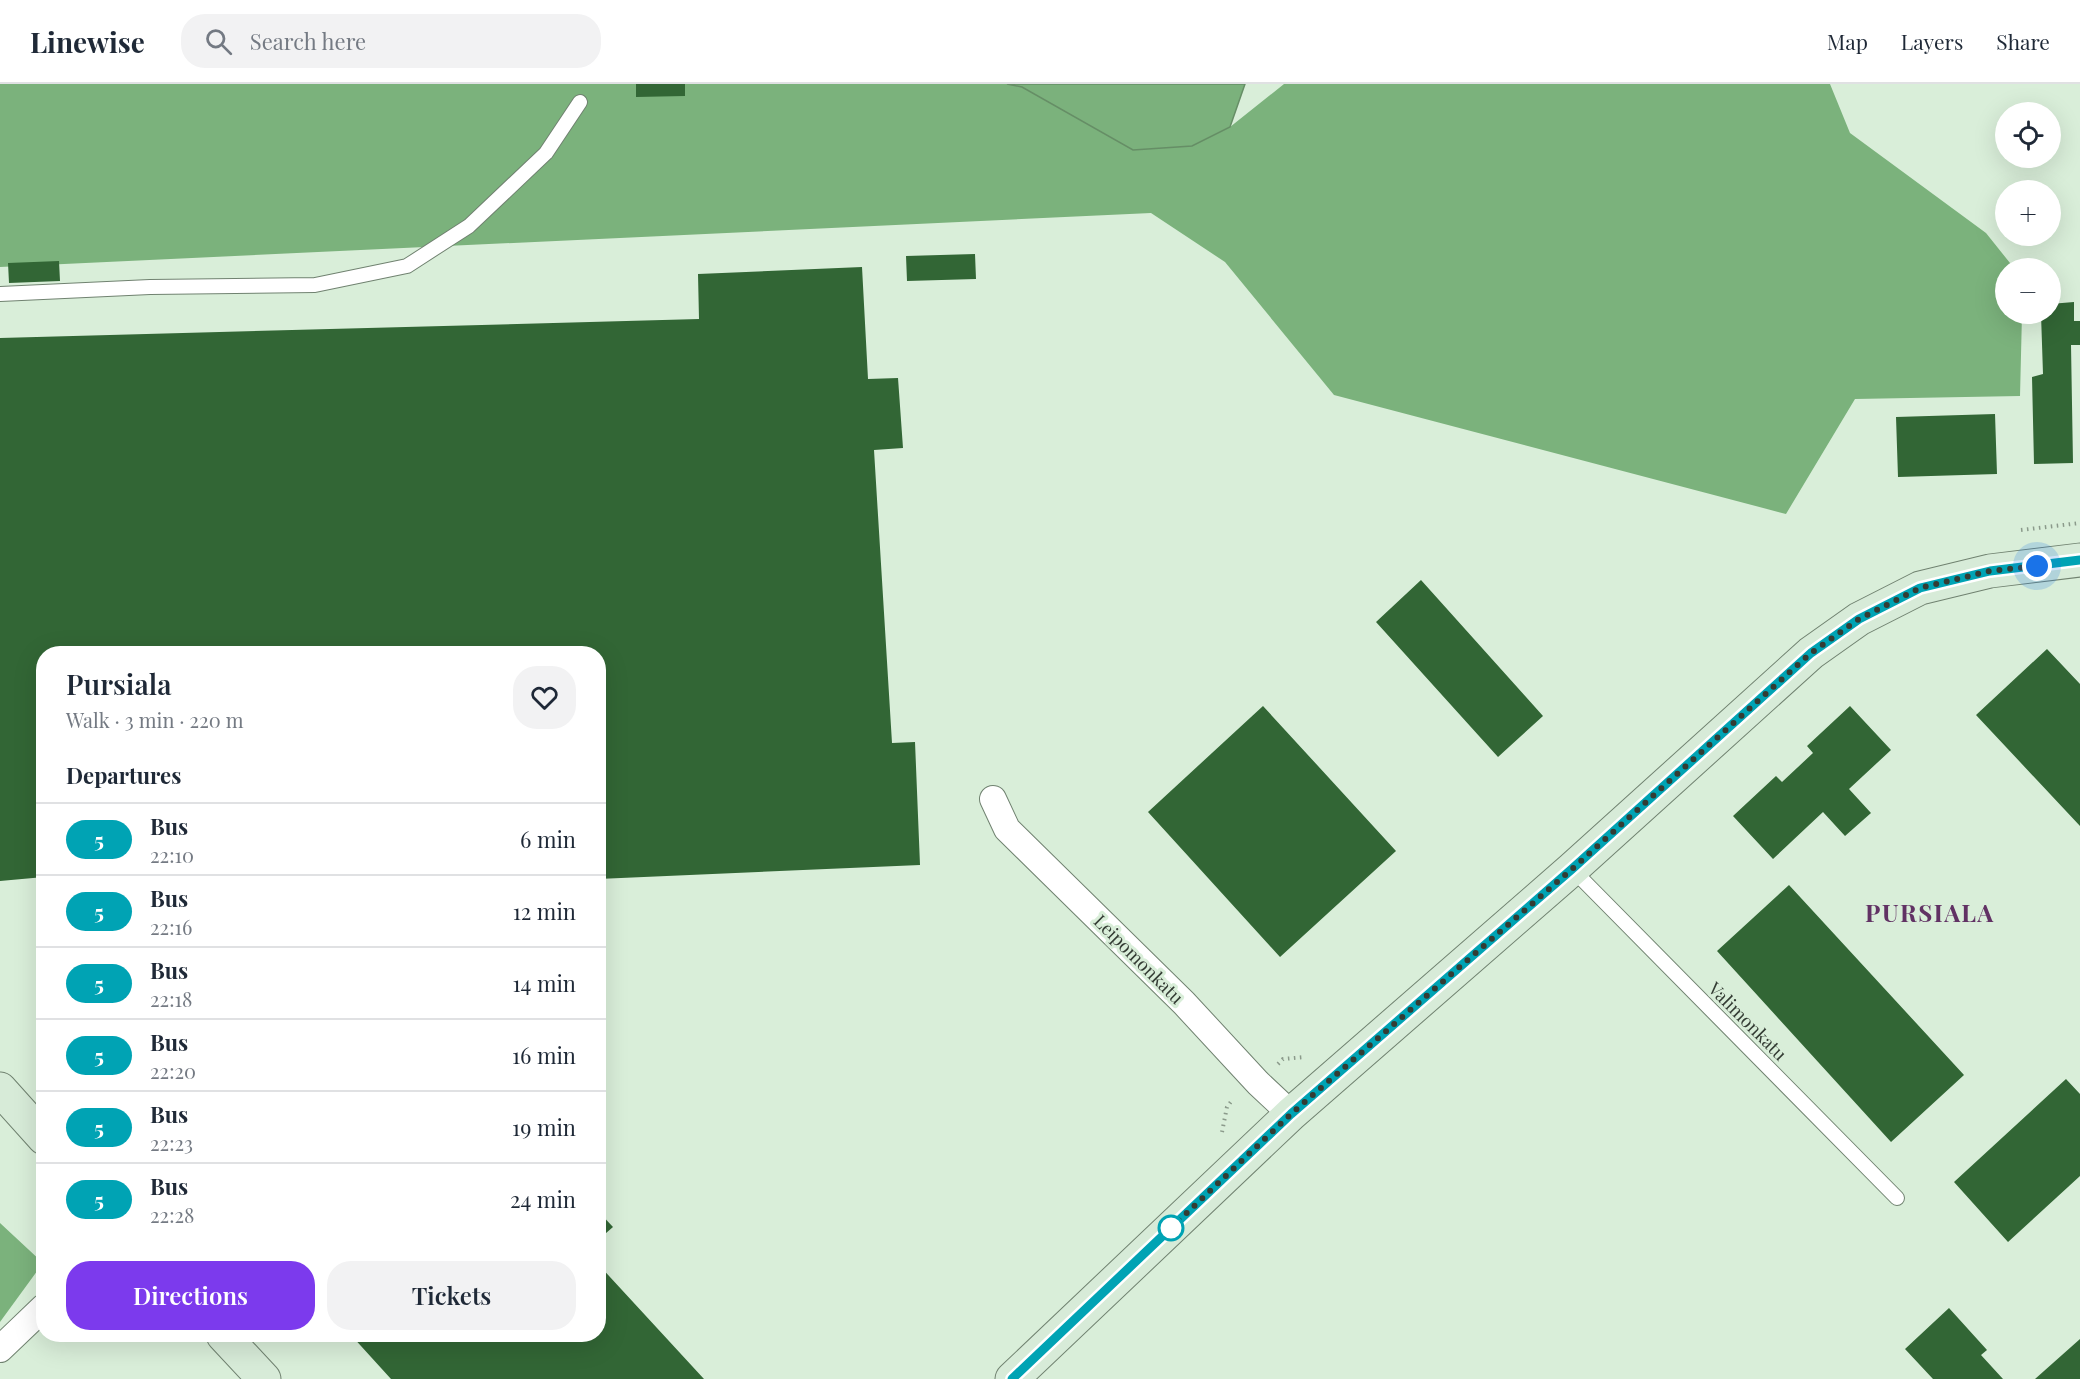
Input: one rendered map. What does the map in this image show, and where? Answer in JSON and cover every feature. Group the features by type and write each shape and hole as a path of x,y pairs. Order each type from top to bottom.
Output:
{"street":[{"path":"1012,1379 1291,1114 1572,869 1811,653 1859,619 1920,588 1990,571 2080,560"},
{"name":"Leipomonkatu","path":"993,799 1007,829 1184,1003 1258,1083 1291,1114"},
{"path":"0,1089 36,1129"},
{"path":"0,1349 36,1315"},
{"path":"230,1342 264,1379"}],"lane":[{"path":"0,294 150,287 315,285 407,266 470,226 546,153 580,102"},
{"name":"Valimonkatu","path":"1572,869 1898,1197"}],"shaded area":[{"path":"0,84 1007,84 1230,127 1284,84 1830,84 1850,133 1986,233 2006,258 1995,258 1995,324 2022,324 2020,396 1855,399 1786,514 1334,395 1225,262 1151,213 0,267"},
{"path":"1007,84 1245,84 1230,127 1192,146 1133,150 1022,87"},
{"path":"0,1223 36,1256 36,1273 0,1322"}],"building":[{"path":"636,84 685,84 685,96 636,97"},
{"path":"975,254 976,279 907,281 906,256"},
{"path":"59,261 60,281 9,283 8,263"},
{"path":"862,267 868,379 898,378 903,448 874,450 892,743 915,742 920,865 606,879 606,646 36,646 36,878 0,881 0,338 699,319 698,274"},
{"path":"2074,302 2074,321 2080,321 2080,345 2071,345 2073,463 2034,464 2032,377 2043,374 2041,324 2061,324 2061,303"},
{"path":"1995,414 1997,474 1898,477 1896,417"},
{"path":"1421,580 1543,716 1498,757 1376,622"},
{"path":"2047,649 2080,684 2080,826 1976,715"},
{"path":"1263,706 1396,851 1280,957 1148,812"},
{"path":"1850,706 1891,750 1849,789 1871,813 1845,836 1823,812 1773,859 1733,816 1776,776 1782,782 1813,753 1807,746"},
{"path":"1789,885 1964,1075 1891,1142 1717,951"},
{"path":"2066,1079 2080,1094 2080,1176 2008,1242 1954,1182"},
{"path":"606,1220 613,1227 606,1233"},
{"path":"606,1273 704,1379 391,1379 357,1342 606,1342"},
{"path":"1949,1308 1987,1350 1981,1355 2003,1379 1933,1379 1905,1349"},
{"path":"2080,1339 2080,1379 2035,1379"}],"bus line":[{"name":"5","path":"1012,1379 1291,1114 1572,869 1811,653 1859,619 1920,588 1990,571 2080,560"}],"district":[{"name":"PURSIALA","path":"1930,912"}],"route":[{"path":"1171,1228 1291,1114 1572,869 1811,653 1859,619 1920,588 1990,571 2037,566"}]}
